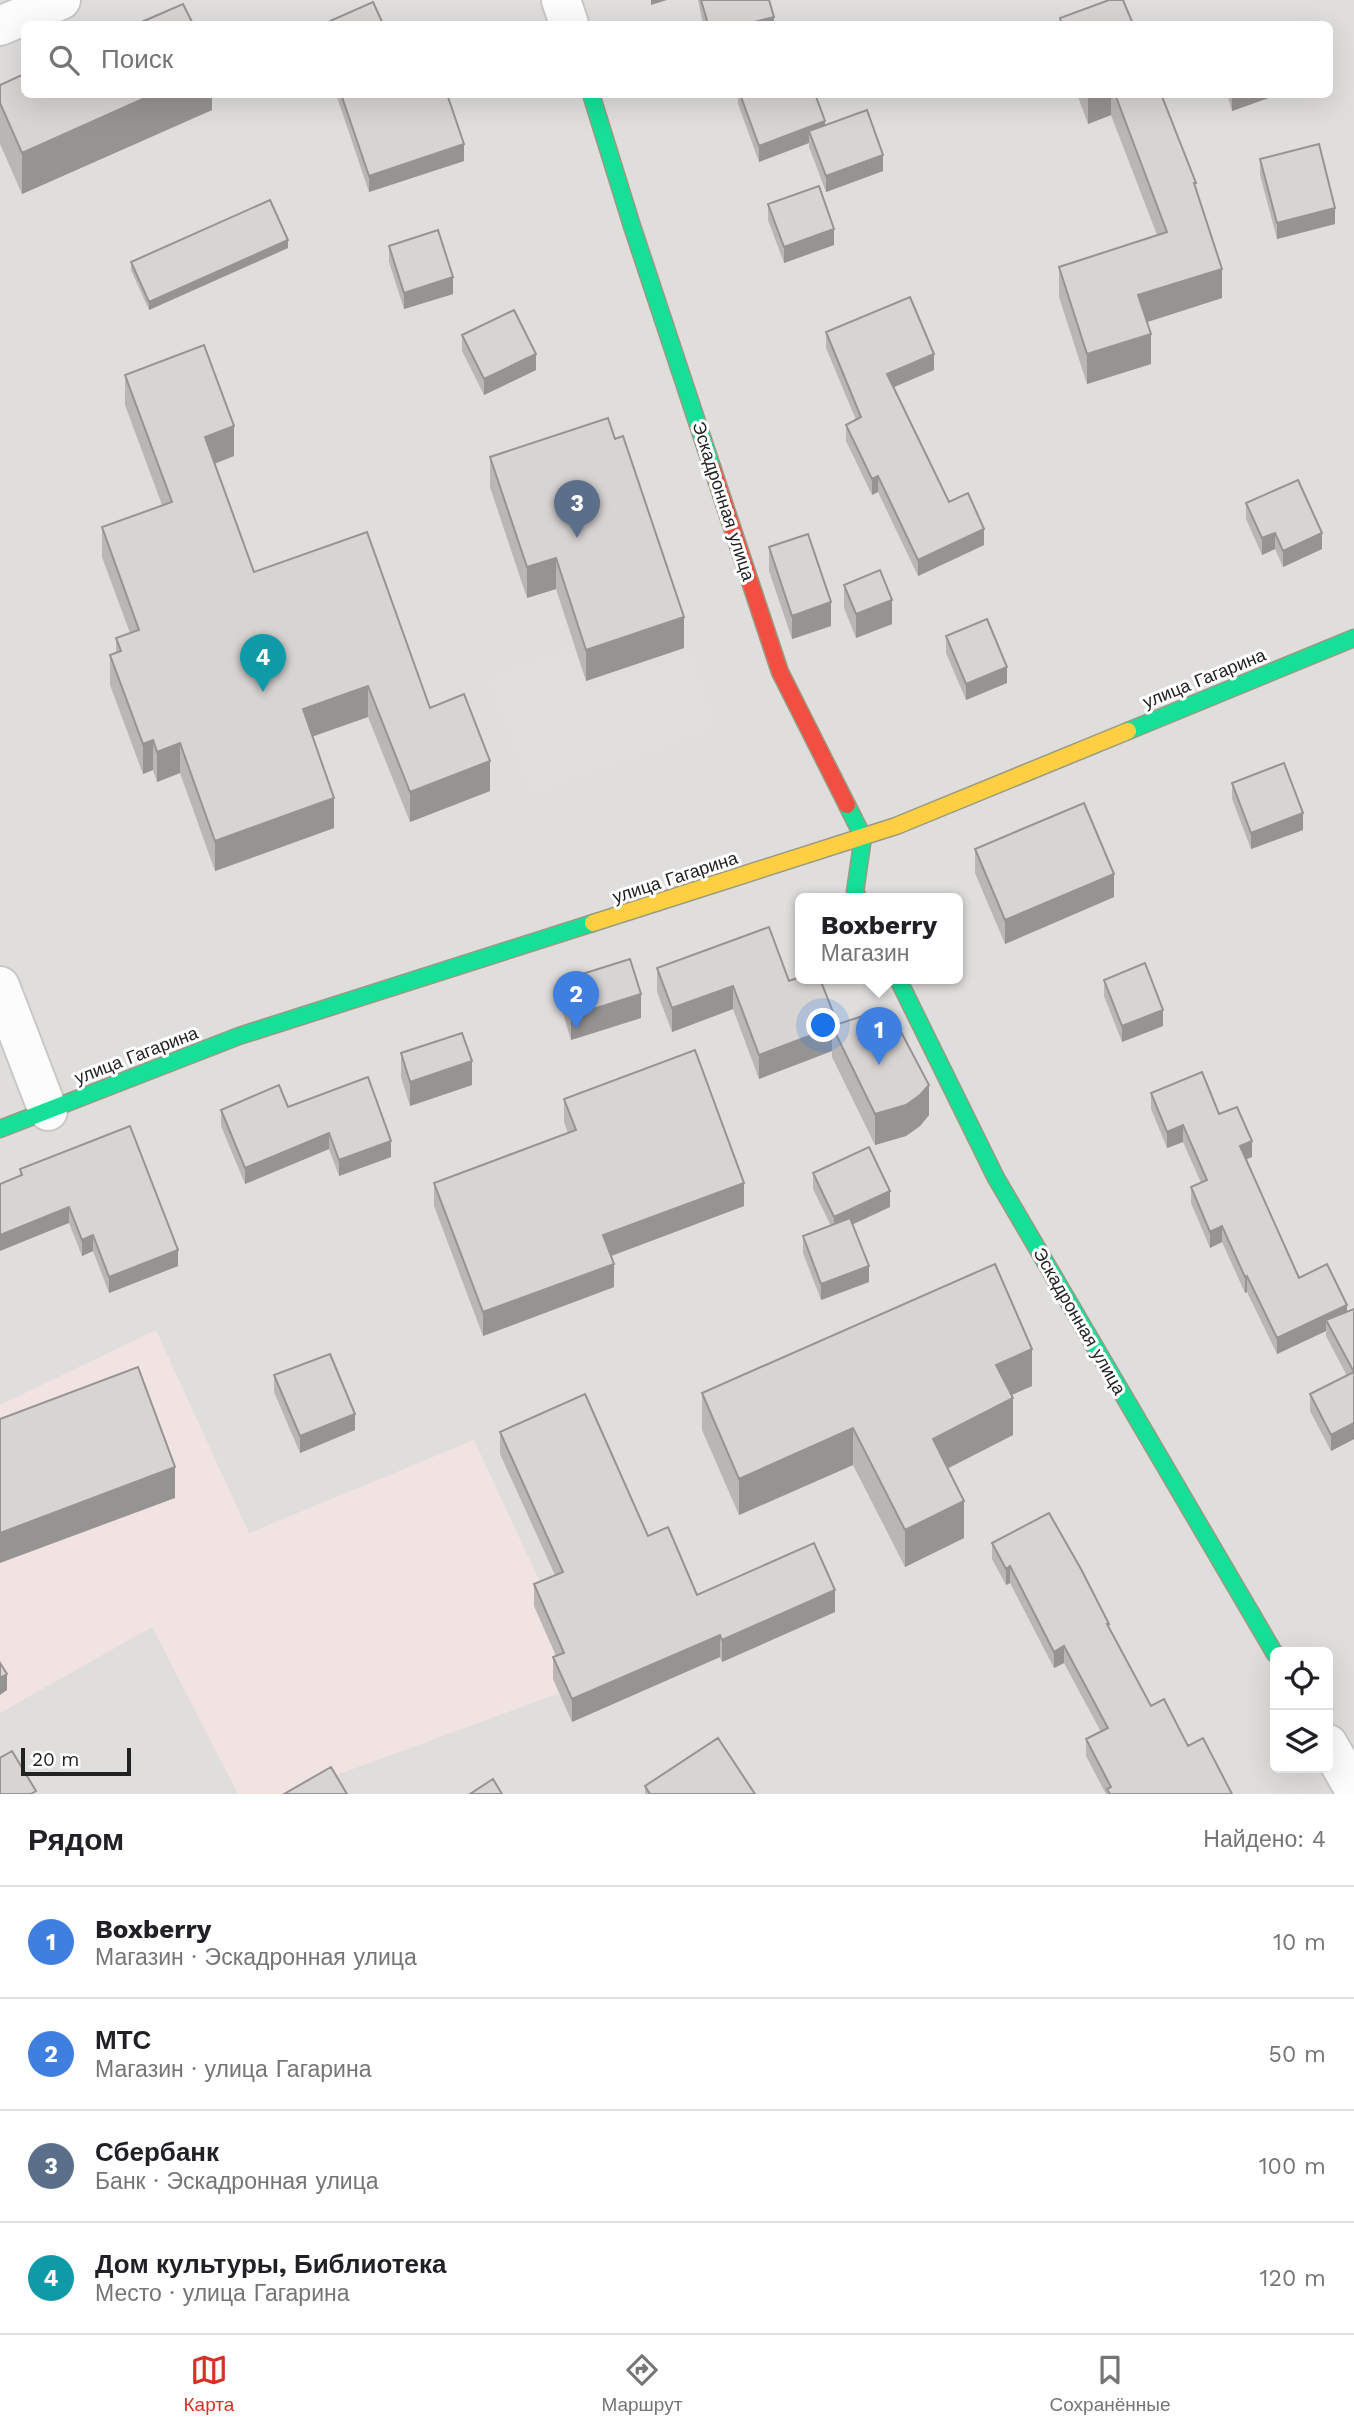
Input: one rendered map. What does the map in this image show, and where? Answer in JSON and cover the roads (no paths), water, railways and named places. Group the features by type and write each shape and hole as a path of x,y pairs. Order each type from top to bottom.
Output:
{"street":[{"path":"0,26 61,0"},
{"path":"562,0 568,21"},
{"name":"Эскадронная улица","path":"592,98 780,672 863,837"},
{"name":"улица Гагарина","path":"0,1129 239,1036 896,826 1354,638"},
{"path":"856,893 863,837"},
{"name":"Эскадронная улица","path":"900,984 996,1178 1271,1647"},
{"path":"0,986 48,1111"},
{"path":"1333,1753 1354,1789"}],"place":[{"name":"Сбербанк","path":"577,538"},
{"name":"Дом культуры, Библиотека","path":"263,692"},
{"name":"МТС","path":"576,1029"},
{"name":"Boxberry","path":"879,1065"}]}
